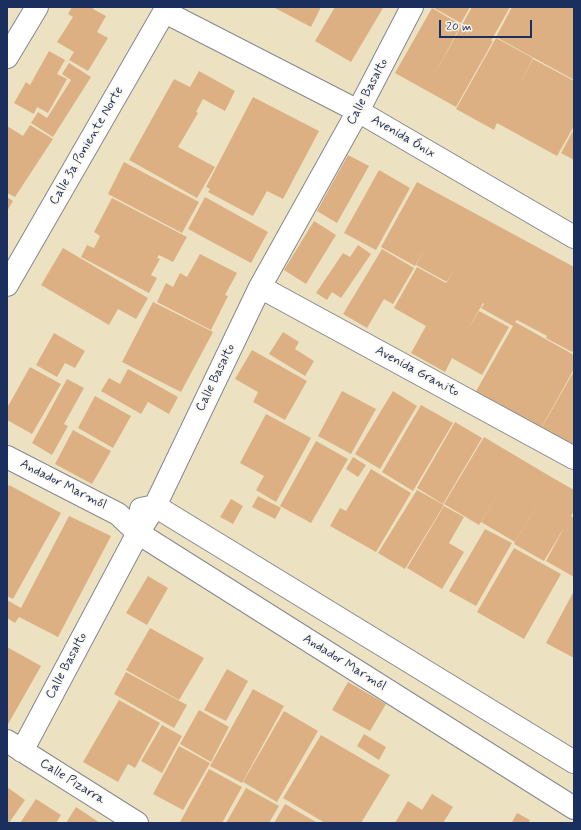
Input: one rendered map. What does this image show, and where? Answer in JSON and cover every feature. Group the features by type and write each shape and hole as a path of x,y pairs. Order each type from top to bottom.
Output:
{"street":[{"path":"7,57 37,7"},
{"name":"Calle Basalto","path":"14,746 155,506 260,287 358,111 412,7"},
{"name":"Avenida Ónix","path":"166,9 358,111 574,237"},
{"name":"Calle 3a Poniente Norte","path":"7,284 166,9"},
{"name":"Avenida Granito","path":"260,287 574,458"},
{"name":"Andador Marmól","path":"7,457 118,514 138,533 574,808"},
{"path":"155,506 574,762"},
{"name":"Andador Marmól","path":"118,514 155,506"},
{"name":"Calle Pizarra","path":"14,746 137,823"}],"building":[{"path":"72,7 94,7 93,9 106,16 97,32 108,38 88,71 69,60 74,52 57,42 73,17 68,14"},
{"path":"273,7 321,7 311,27"},
{"path":"335,7 383,8 351,62 315,41"},
{"path":"470,7 461,23 434,8"},
{"path":"472,7 510,7 456,107 395,73 432,8 461,25 435,73"},
{"path":"512,7 574,7 574,80 496,37"},
{"path":"496,38 533,58 520,84 533,59 574,81 574,126 557,156 497,123 494,130 456,109"},
{"path":"49,51 65,60 57,74 67,79 48,113 37,107 34,114 14,103 26,82 30,85"},
{"path":"69,63 91,77 53,137 31,123 38,112 47,118 71,80 62,74"},
{"path":"199,71 235,91 225,111 203,99 196,112 198,113 178,147 215,167 197,198 129,160 174,79 190,87"},
{"path":"253,97 319,131 283,199 267,191 253,216 208,192 210,189 206,187"},
{"path":"30,125 53,139 15,197 7,193 7,126 23,136"},
{"path":"574,129 574,160 561,153"},
{"path":"348,155 369,166 337,223 317,211"},
{"path":"124,162 199,202 182,233 108,194"},
{"path":"379,170 410,188 376,250 344,233"},
{"path":"417,182 574,267 574,349 572,352 546,338 555,321 547,336 517,320 515,322 574,355 574,369 540,430 475,393 513,326 481,308 484,304 483,303 467,331 479,311 509,327 482,375 452,358 445,372 411,353 426,326 394,308 417,267 446,283 447,282 416,265 425,248 415,266 381,247"},
{"path":"7,197 13,201 7,211"},
{"path":"205,197 268,232 251,263 188,229"},
{"path":"112,198 187,237 173,262 159,255 157,258 160,259 151,275 157,278 149,293 81,257 87,245 94,248 100,236 94,232"},
{"path":"314,221 336,235 306,284 284,270"},
{"path":"358,245 371,254 341,298 332,292 327,300 316,293 343,253 350,257"},
{"path":"63,248 148,298 136,319 118,309 109,325 41,285"},
{"path":"382,249 414,268 393,304 384,299 367,328 343,314"},
{"path":"200,254 237,273 225,295 228,296 211,330 157,302 166,283 173,287 180,273 187,277"},
{"path":"153,302 213,332 181,392 122,362"},
{"path":"283,332 299,342 295,349 314,361 305,376 269,354"},
{"path":"54,333 85,351 75,368 65,363 57,377 36,365"},
{"path":"252,350 307,381 285,420 253,402 258,392 235,379"},
{"path":"30,367 61,384 32,434 7,420 7,408"},
{"path":"128,369 178,397 169,414 148,402 141,414 101,391 109,378 120,384"},
{"path":"574,371 574,450 538,434"},
{"path":"67,379 84,388 64,424 68,426 52,455 32,443"},
{"path":"342,391 376,409 351,454 318,436"},
{"path":"393,391 417,406 380,469 355,454"},
{"path":"95,396 131,416 113,448 78,428"},
{"path":"421,405 453,423 413,491 382,472"},
{"path":"266,414 311,438 276,502 256,490 264,476 240,463"},
{"path":"455,422 482,438 443,504 417,488"},
{"path":"73,430 111,451 92,484 55,464"},
{"path":"484,437 553,478 515,542 481,522 508,477 479,525 444,504"},
{"path":"316,441 348,459 311,523 280,506"},
{"path":"353,457 366,465 358,477 346,469"},
{"path":"371,469 411,493 376,552 330,526 340,508 346,511"},
{"path":"553,478 574,490 574,511 571,516 574,518 574,577 546,561 565,526 544,561 514,544"},
{"path":"9,485 61,513 13,599 7,596 7,489"},
{"path":"417,490 444,505 405,569 378,553"},
{"path":"258,496 281,508 275,519 252,507"},
{"path":"231,499 243,506 233,524 220,517"},
{"path":"444,506 464,517 449,543 464,552 442,589 407,568"},
{"path":"69,516 111,536 58,637 19,617 15,623 7,618 7,600 21,608"},
{"path":"485,529 512,543 476,606 449,591"},
{"path":"514,548 561,574 524,639 477,612"},
{"path":"148,576 168,588 147,625 126,613"},
{"path":"574,591 574,658 546,643"},
{"path":"150,628 204,658 179,700 126,670"},
{"path":"7,647 41,666 7,726"},
{"path":"227,669 248,681 226,721 204,710"},
{"path":"126,672 187,705 174,728 114,694"},
{"path":"348,682 386,704 370,731 332,710"},
{"path":"253,689 284,706 242,783 210,766"},
{"path":"119,700 160,723 135,768 128,764 118,782 83,762"},
{"path":"199,710 229,727 211,762 180,744"},
{"path":"284,711 318,731 277,802 243,782"},
{"path":"162,725 182,736 162,773 141,761"},
{"path":"364,734 386,747 379,760 357,746"},
{"path":"321,735 390,775 361,823 325,823 283,798"},
{"path":"179,746 210,763 183,810 153,794"},
{"path":"209,769 242,787 222,823 180,822"},
{"path":"7,787 25,800 9,823 7,823"},
{"path":"246,788 279,806 269,823 226,823"},
{"path":"432,794 453,807 443,823 395,823 408,801 422,810"},
{"path":"36,799 61,815 56,823 20,823"},
{"path":"285,804 316,822 274,823"},
{"path":"76,807 100,823 66,823"},
{"path":"517,813 530,820 528,823 512,822"}]}
